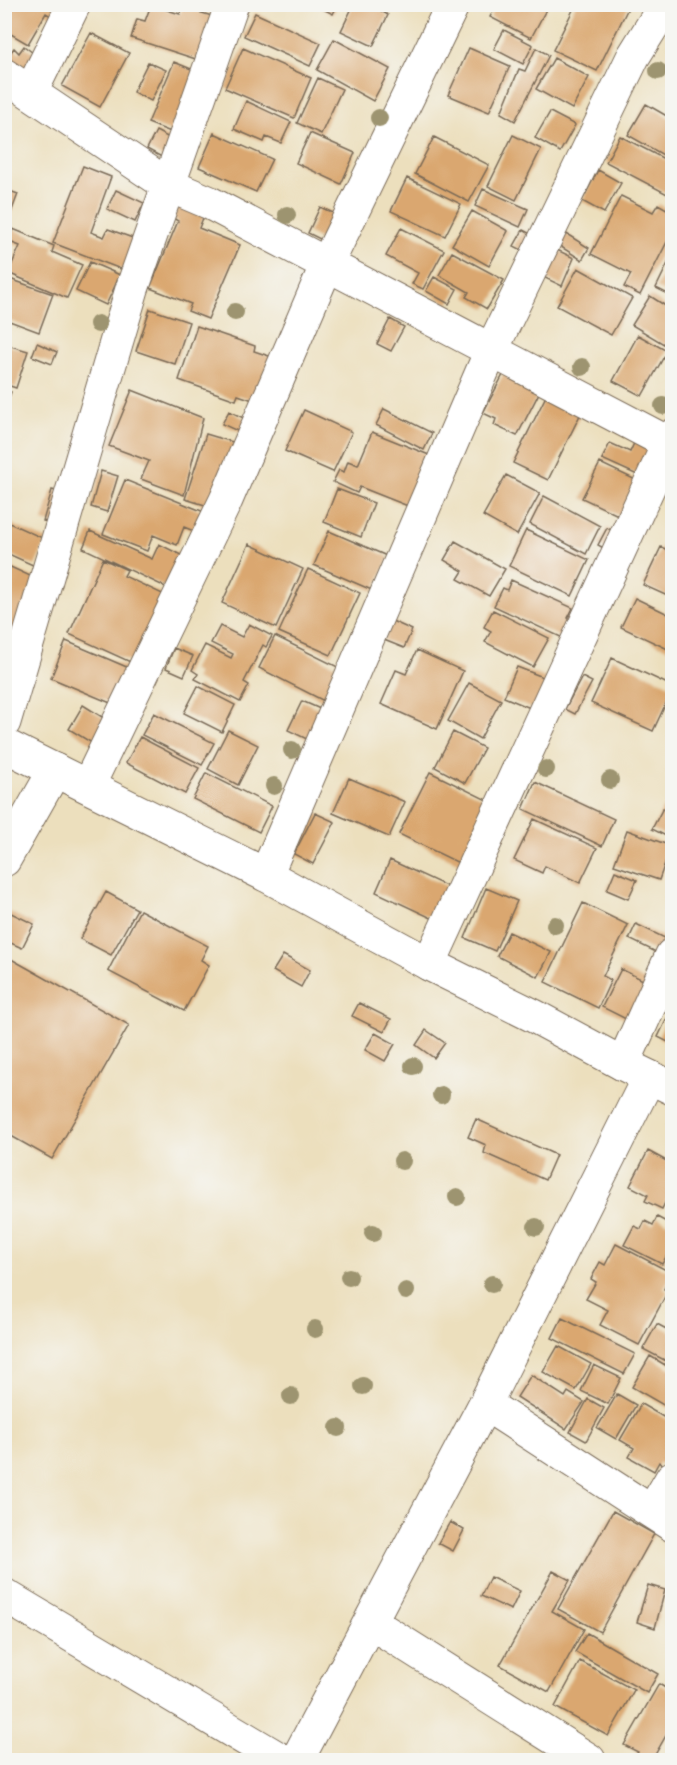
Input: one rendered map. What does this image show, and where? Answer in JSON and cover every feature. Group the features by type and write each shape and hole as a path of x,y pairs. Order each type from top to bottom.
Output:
{"main road":[{"path":"74,4 18,83 168,185 207,202 491,351 671,442 429,964"},
{"path":"4,722 132,289 232,4"},
{"path":"88,786 226,500 327,264 453,4"},
{"path":"266,875 491,351 633,57 666,4"},
{"path":"4,745 266,875 429,964 648,1076"},
{"path":"4,860 55,770"},
{"path":"297,1761 485,1404 648,1076 672,955"},
{"path":"485,1404 662,1519 672,1478"},
{"path":"4,1595 281,1761"},
{"path":"370,1622 589,1761"}],"building":[{"path":"4,4 62,4 54,18 46,13 28,44 4,30"},
{"path":"313,4 338,4 333,14"},
{"path":"354,4 384,4 381,11 388,15 373,46 341,31"},
{"path":"497,4 549,4 531,38 490,17"},
{"path":"576,4 626,4 629,6 597,71 553,50"},
{"path":"151,5 180,14 182,7 222,19 208,63 131,38 137,19 145,21"},
{"path":"255,13 321,43 310,66 244,36"},
{"path":"504,30 533,45 523,64 494,49"},
{"path":"91,33 129,53 100,107 62,86"},
{"path":"334,39 390,69 373,101 317,70"},
{"path":"24,46 37,56 23,73 5,60 14,48 19,53"},
{"path":"243,48 311,78 294,118 225,88"},
{"path":"469,48 510,66 489,112 448,95"},
{"path":"536,48 549,55 515,121 501,113 519,69 525,71"},
{"path":"554,58 589,77 572,109 536,89"},
{"path":"148,62 166,70 151,101 133,92"},
{"path":"174,62 201,73 176,134 148,123"},
{"path":"318,78 342,89 321,134 297,123"},
{"path":"4,95 12,96 9,116 4,115"},
{"path":"246,101 291,122 281,143 266,137 264,142 234,129"},
{"path":"646,104 672,119 672,160 628,135"},
{"path":"550,112 575,125 560,152 535,138"},
{"path":"156,131 177,142 167,160 147,149"},
{"path":"214,133 272,159 256,192 199,167"},
{"path":"310,133 355,153 341,184 296,163"},
{"path":"513,135 541,149 516,200 488,186"},
{"path":"620,136 672,163 672,188 669,195 606,162"},
{"path":"434,137 489,165 469,202 415,174"},
{"path":"83,166 111,177 91,232 104,237 108,229 138,240 126,271 53,243"},
{"path":"598,170 621,183 604,213 582,201"},
{"path":"407,178 461,204 445,236 391,211"},
{"path":"4,189 18,194 5,229 4,229"},
{"path":"483,189 528,209 520,227 475,206"},
{"path":"116,190 144,203 135,222 107,209"},
{"path":"621,196 653,212 658,204 672,212 672,232 640,295 624,287 631,274 591,254"},
{"path":"180,202 205,213 199,228 240,245 208,319 188,311 191,304 150,288 178,221 173,218"},
{"path":"320,207 342,217 330,244 308,233"},
{"path":"472,211 508,231 489,266 452,245"},
{"path":"401,228 444,250 423,289 412,284 418,273 386,256"},
{"path":"13,229 54,246 52,252 82,265 67,298 8,273 20,246 7,241"},
{"path":"523,230 540,239 532,255 514,246"},
{"path":"565,233 589,248 582,260 558,245"},
{"path":"555,249 574,258 562,286 543,277"},
{"path":"452,252 504,280 487,309 466,297 469,292 439,275"},
{"path":"672,255 672,296 656,288"},
{"path":"90,262 120,275 106,305 76,291"},
{"path":"578,268 632,298 611,335 557,306"},
{"path":"4,277 53,294 39,332 4,319"},
{"path":"434,277 457,289 449,304 426,291"},
{"path":"650,296 672,310 672,349 632,325"},
{"path":"150,309 189,322 175,364 136,351"},
{"path":"390,319 404,327 391,351 377,344"},
{"path":"197,326 255,346 254,351 272,357 256,401 238,395 236,400 179,380"},
{"path":"638,335 667,351 642,396 613,381"},
{"path":"37,343 57,352 52,364 32,356"},
{"path":"4,344 28,351 16,388 4,384"},
{"path":"504,373 540,391 517,436 494,425 496,419 483,413"},
{"path":"4,390 11,392 5,408 4,408"},
{"path":"132,390 203,418 184,495 141,479 149,461 109,446"},
{"path":"546,396 581,413 548,480 513,463"},
{"path":"384,409 432,433 424,450 376,425"},
{"path":"304,410 352,432 333,472 285,451"},
{"path":"229,411 250,421 244,434 222,424"},
{"path":"372,432 434,457 413,508 360,487 357,493 333,482 339,470 344,472 348,461 358,465"},
{"path":"206,434 236,443 215,508 185,499"},
{"path":"635,441 657,451 644,478 602,459 610,443 630,452"},
{"path":"600,463 638,481 620,516 582,498"},
{"path":"101,471 118,476 107,512 91,507"},
{"path":"506,475 540,493 517,535 483,516"},
{"path":"125,480 209,514 201,534 184,527 177,545 153,535 147,551 103,534"},
{"path":"337,489 374,503 361,537 324,522"},
{"path":"52,490 67,494 58,525 43,521"},
{"path":"544,496 600,526 586,554 530,524"},
{"path":"7,522 47,540 35,566 4,552 4,527"},
{"path":"607,528 617,533 607,550 598,545"},
{"path":"526,530 589,560 572,596 509,566"},
{"path":"90,531 152,559 159,544 189,559 174,591 83,548"},
{"path":"329,531 389,557 374,591 314,565"},
{"path":"455,541 505,569 489,596 458,579 463,571 444,560"},
{"path":"249,544 303,569 276,628 222,603"},
{"path":"661,547 672,552 672,598 643,585"},
{"path":"103,559 127,570 124,576 169,597 137,665 69,634"},
{"path":"4,564 39,580 4,657"},
{"path":"308,569 360,593 331,655 279,632"},
{"path":"511,580 573,608 568,618 574,621 565,639 494,606 503,588 507,590"},
{"path":"635,598 672,616 672,651 621,627"},
{"path":"493,610 549,638 533,667 485,642 491,631 484,627"},
{"path":"392,621 412,630 404,648 384,640"},
{"path":"249,624 272,636 266,647 263,645 244,682 249,685 240,702 195,679 198,674 192,670 205,645 231,658 233,654 211,643 220,626 242,637"},
{"path":"275,636 348,672 332,705 259,668"},
{"path":"66,641 136,671 120,707 51,678"},
{"path":"174,648 193,656 184,676 166,668"},
{"path":"417,650 463,671 437,729 381,704 396,670 406,674"},
{"path":"612,658 672,686 653,731 591,703"},
{"path":"517,667 548,679 535,710 504,697"},
{"path":"582,677 592,682 575,714 565,709"},
{"path":"469,683 501,700 480,739 448,721"},
{"path":"198,686 235,705 222,732 184,713"},
{"path":"302,701 327,712 313,742 288,730"},
{"path":"83,705 115,725 100,748 69,729"},
{"path":"154,713 214,743 202,765 142,735"},
{"path":"228,730 258,745 238,785 208,769"},
{"path":"453,732 484,748 465,783 435,767"},
{"path":"140,737 199,768 185,794 126,763"},
{"path":"430,772 495,804 465,866 399,834"},
{"path":"206,773 272,806 259,832 193,799"},
{"path":"349,778 405,802 389,837 333,813"},
{"path":"535,782 614,819 602,846 523,809"},
{"path":"663,808 672,812 672,839 652,829"},
{"path":"315,813 335,822 313,864 294,854"},
{"path":"534,819 597,848 580,883 545,866 542,873 514,860"},
{"path":"627,830 671,846 659,880 614,865"},
{"path":"390,860 457,891 442,923 376,892"},
{"path":"615,871 637,880 628,899 607,890"},
{"path":"486,888 517,901 495,951 465,938"},
{"path":"106,892 137,909 111,955 80,939"},
{"path":"583,903 628,925 603,976 611,980 598,1008 545,982"},
{"path":"140,910 208,946 201,960 209,965 184,1011 108,971"},
{"path":"9,912 34,924 22,948 4,940 4,921"},
{"path":"636,924 667,939 660,954 629,939"},
{"path":"509,932 551,952 538,977 497,956"},
{"path":"4,955 129,1025 52,1159 4,1132"},
{"path":"283,955 310,970 301,987 273,971"},
{"path":"621,969 651,984 632,1022 602,1007"},
{"path":"359,1003 391,1019 384,1032 352,1016"},
{"path":"670,1012 672,1013 672,1044 658,1037"},
{"path":"426,1030 445,1043 434,1058 416,1045"},
{"path":"375,1033 395,1044 385,1061 365,1050"},
{"path":"476,1119 556,1155 545,1180 484,1153 486,1145 468,1137"},
{"path":"648,1151 672,1164 672,1188 662,1209 645,1201 648,1195 630,1186"},
{"path":"657,1217 672,1225 672,1246 662,1264 624,1245 634,1226 641,1229 645,1221 653,1225"},
{"path":"616,1244 672,1273 664,1289 668,1291 639,1345 600,1325 608,1310 586,1299 596,1282 591,1279 600,1262 605,1265"},
{"path":"672,1252 672,1269 665,1265"},
{"path":"562,1318 635,1354 624,1374 552,1338"},
{"path":"657,1324 672,1332 672,1364 643,1349"},
{"path":"558,1346 591,1364 576,1390 543,1372"},
{"path":"650,1356 672,1369 672,1410 632,1387"},
{"path":"594,1365 621,1378 608,1404 581,1391"},
{"path":"531,1375 565,1397 568,1392 584,1402 566,1429 517,1397"},
{"path":"617,1394 636,1405 616,1439 597,1428"},
{"path":"588,1399 604,1408 586,1441 570,1432"},
{"path":"641,1404 672,1422 672,1453 665,1466 659,1462 654,1471 629,1457 634,1448 620,1440"},
{"path":"613,1511 654,1534 600,1632 558,1609"},
{"path":"450,1522 464,1530 453,1551 438,1543"},
{"path":"553,1571 570,1580 552,1611 584,1629 549,1692 500,1665"},
{"path":"490,1577 520,1591 511,1610 481,1596"},
{"path":"648,1585 665,1590 655,1628 637,1622"},
{"path":"587,1633 658,1674 647,1693 575,1652"},
{"path":"580,1661 634,1690 608,1736 555,1707"},
{"path":"659,1684 672,1692 672,1725 652,1760 639,1760 634,1758 638,1752 624,1745"},
{"path":"669,1752 672,1753 672,1760 664,1760"}]}
